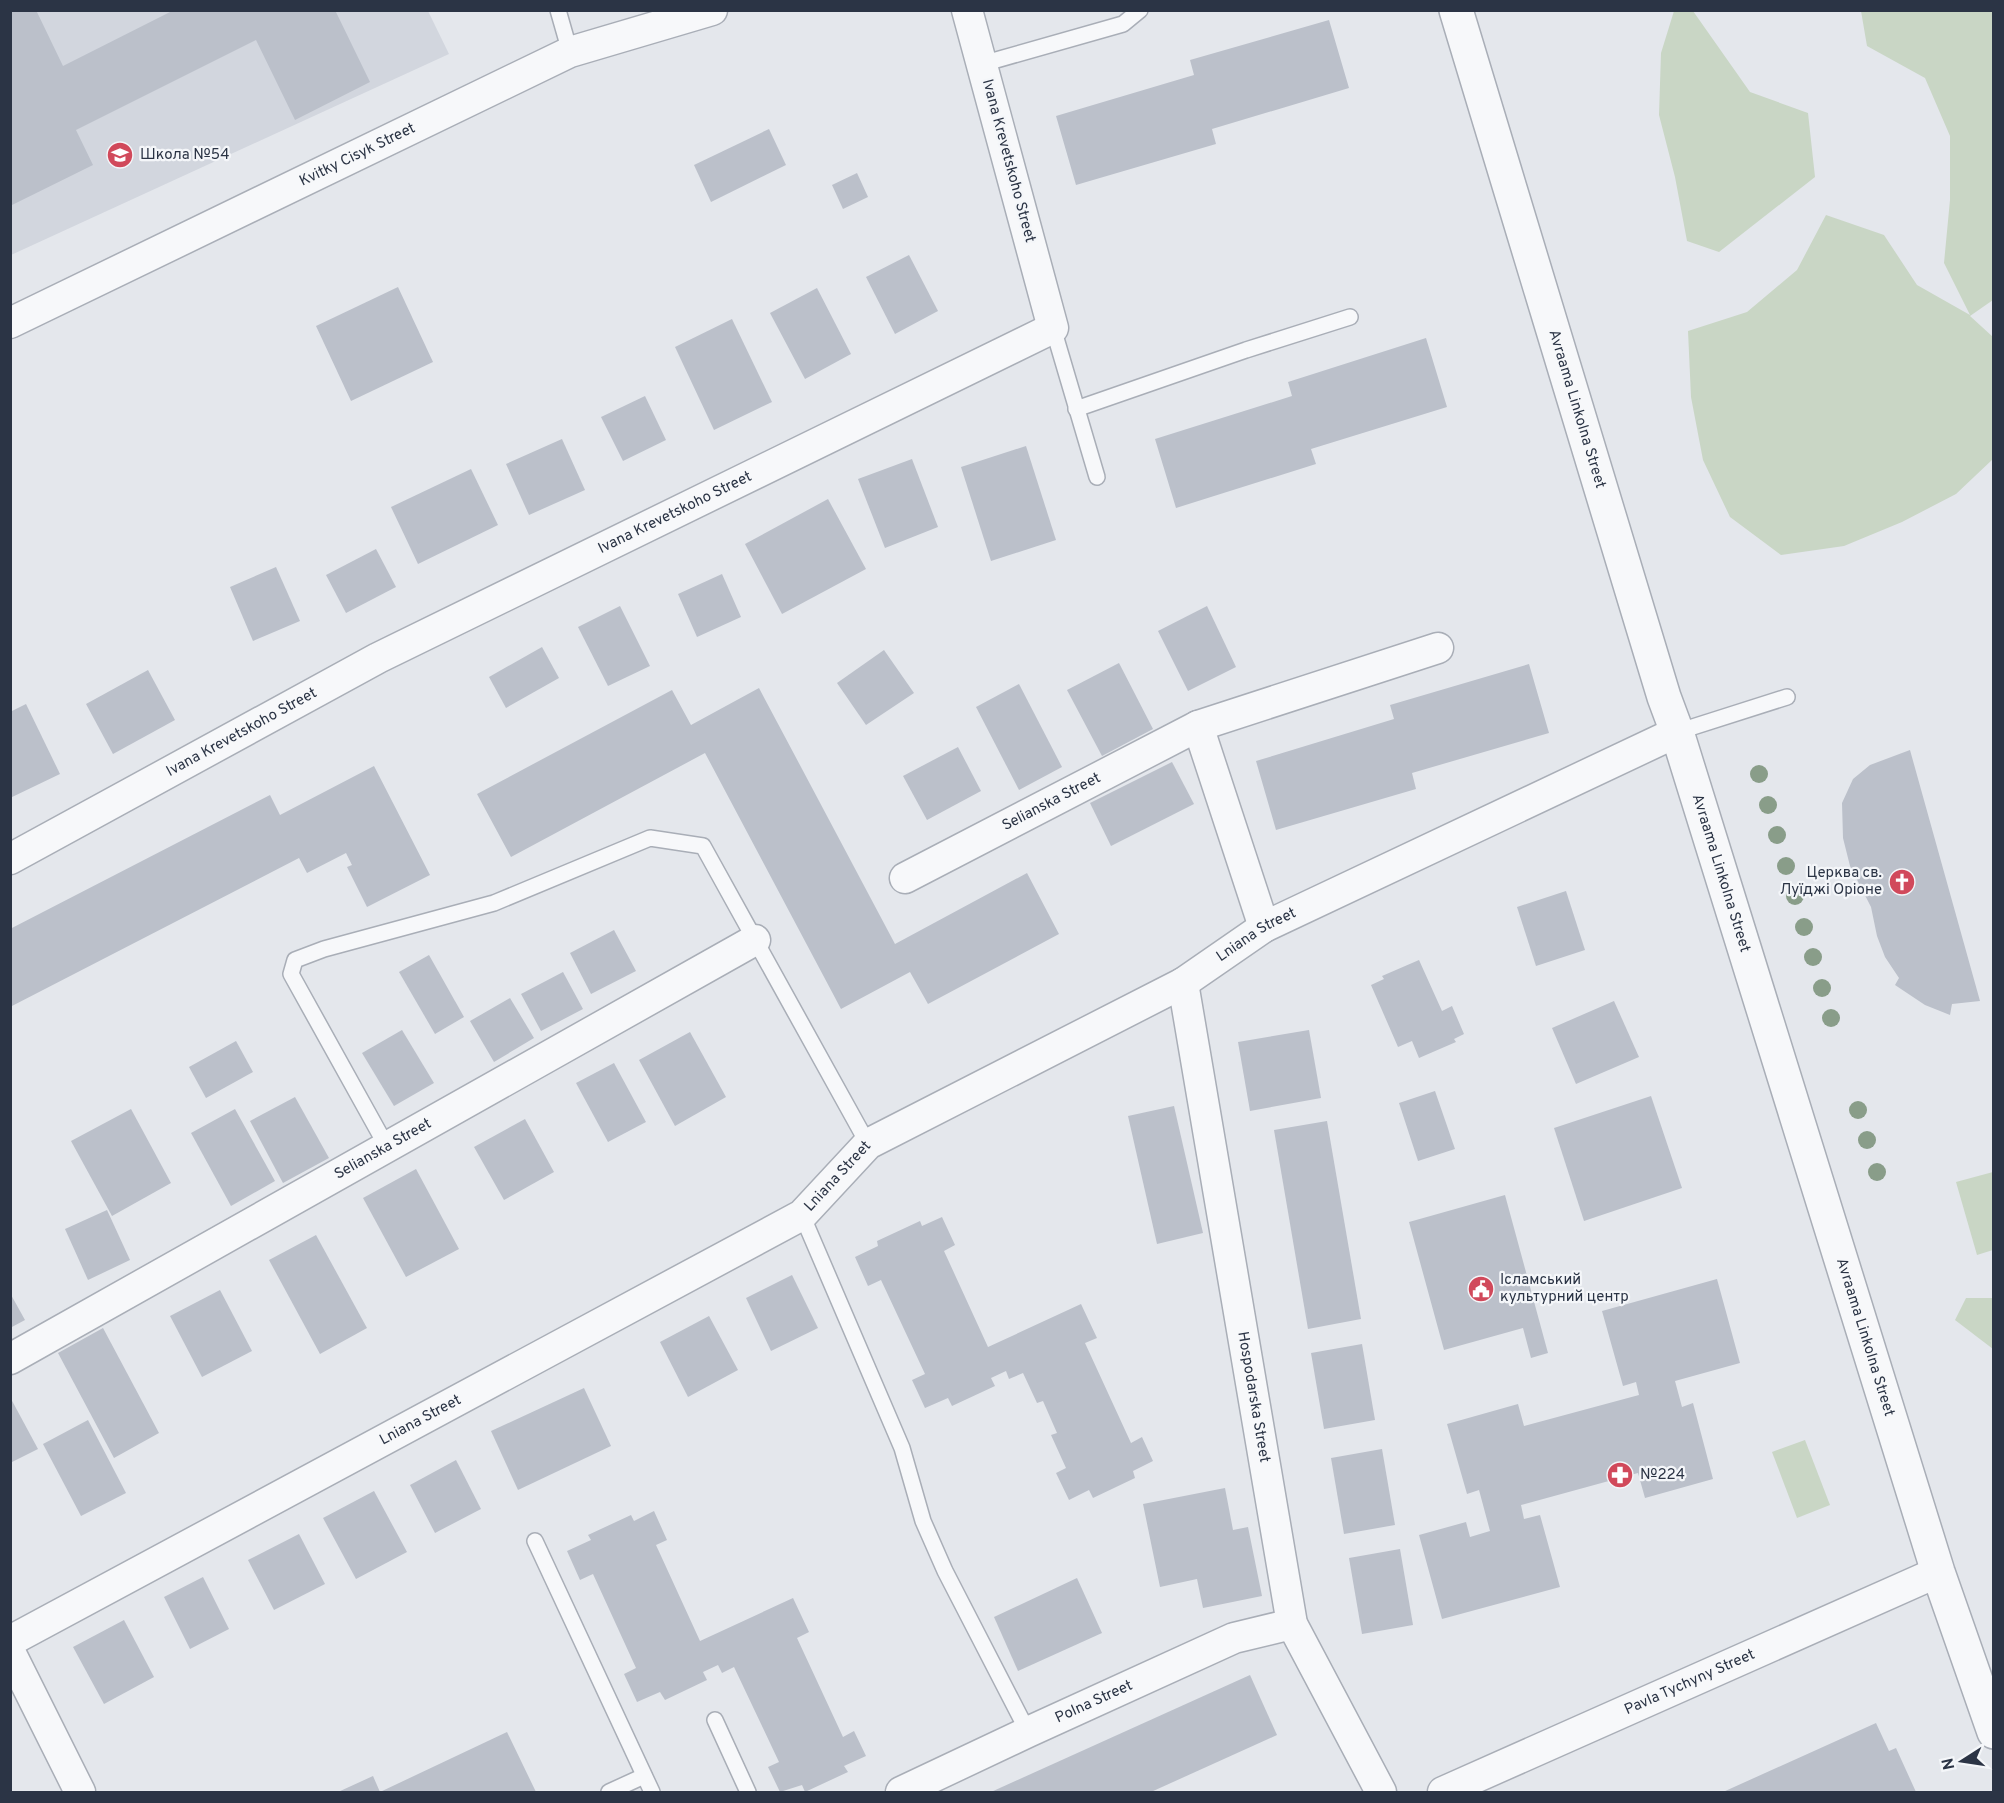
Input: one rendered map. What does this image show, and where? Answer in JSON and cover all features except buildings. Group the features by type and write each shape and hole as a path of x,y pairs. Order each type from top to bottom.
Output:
{"street":[{"name":"Kvitky Cisyk Street","path":"10,323 570,52 712,10"},
{"name":"Ivana Krevetskoho Street","path":"10,860 378,658 1053,328 967,10"},
{"name":"Avraama Linkolna Street","path":"1456,10 1664,697 1677,732 1938,1572 1994,1732"},
{"name":"Selianska Street","path":"905,878 1198,726 1438,648"},
{"path":"1198,726 1264,927"},
{"name":"Lniana Street","path":"10,1641 802,1215 868,1144 1183,983 1264,927 1677,732"},
{"name":"Selianska Street","path":"10,1359 755,940"},
{"name":"Hospodarska Street","path":"1183,983 1292,1624 1381,1792"},
{"name":"Pavla Tychyny Street","path":"1443,1792 1938,1572"},
{"name":"Polna Street","path":"901,1792 1234,1638 1292,1624"},
{"path":"10,1652 80,1792"}],"lane":[{"path":"558,10 570,52"},
{"path":"982,64 1123,24 1140,10"},
{"path":"1076,409 1246,350 1350,317"},
{"path":"1053,328 1097,477"},
{"path":"1677,732 1787,697"},
{"path":"387,1147 291,974 295,960 324,949 494,903 650,838 703,846 868,1144"},
{"path":"802,1215 902,1448 923,1521 945,1571 1028,1732"},
{"path":"536,1541 652,1792"},
{"path":"715,1720 748,1792"},
{"path":"609,1792 644,1776"}],"shaded area":[{"name":"Школа №54","path":"10,11 428,11 449,54 11,255"}],"green space":[{"path":"1674,11 1693,11 1750,92 1808,113 1815,177 1719,252 1687,241 1675,177 1659,115 1661,53"},
{"path":"1861,11 1993,11 1993,300 1970,316 1993,337 1993,459 1956,494 1902,522 1844,546 1781,555 1730,517 1703,460 1691,397 1688,331 1747,312 1797,270 1826,215 1884,235 1917,285 1970,315 1944,263 1950,200 1950,136 1925,78 1867,46"},
{"path":"1993,1172 1993,1250 1977,1255 1956,1182"},
{"path":"1966,1298 1993,1298 1993,1349 1955,1320"},
{"path":"1805,1440 1830,1505 1797,1518 1772,1452"}],"place":[{"name":"Школа №54","path":"120,155"},
{"name":"Церква св. Луїджі Оріоне","path":"1902,882"},
{"name":"Ісламський культурний центр","path":"1481,1289"},
{"name":"№224","path":"1620,1475"}]}
